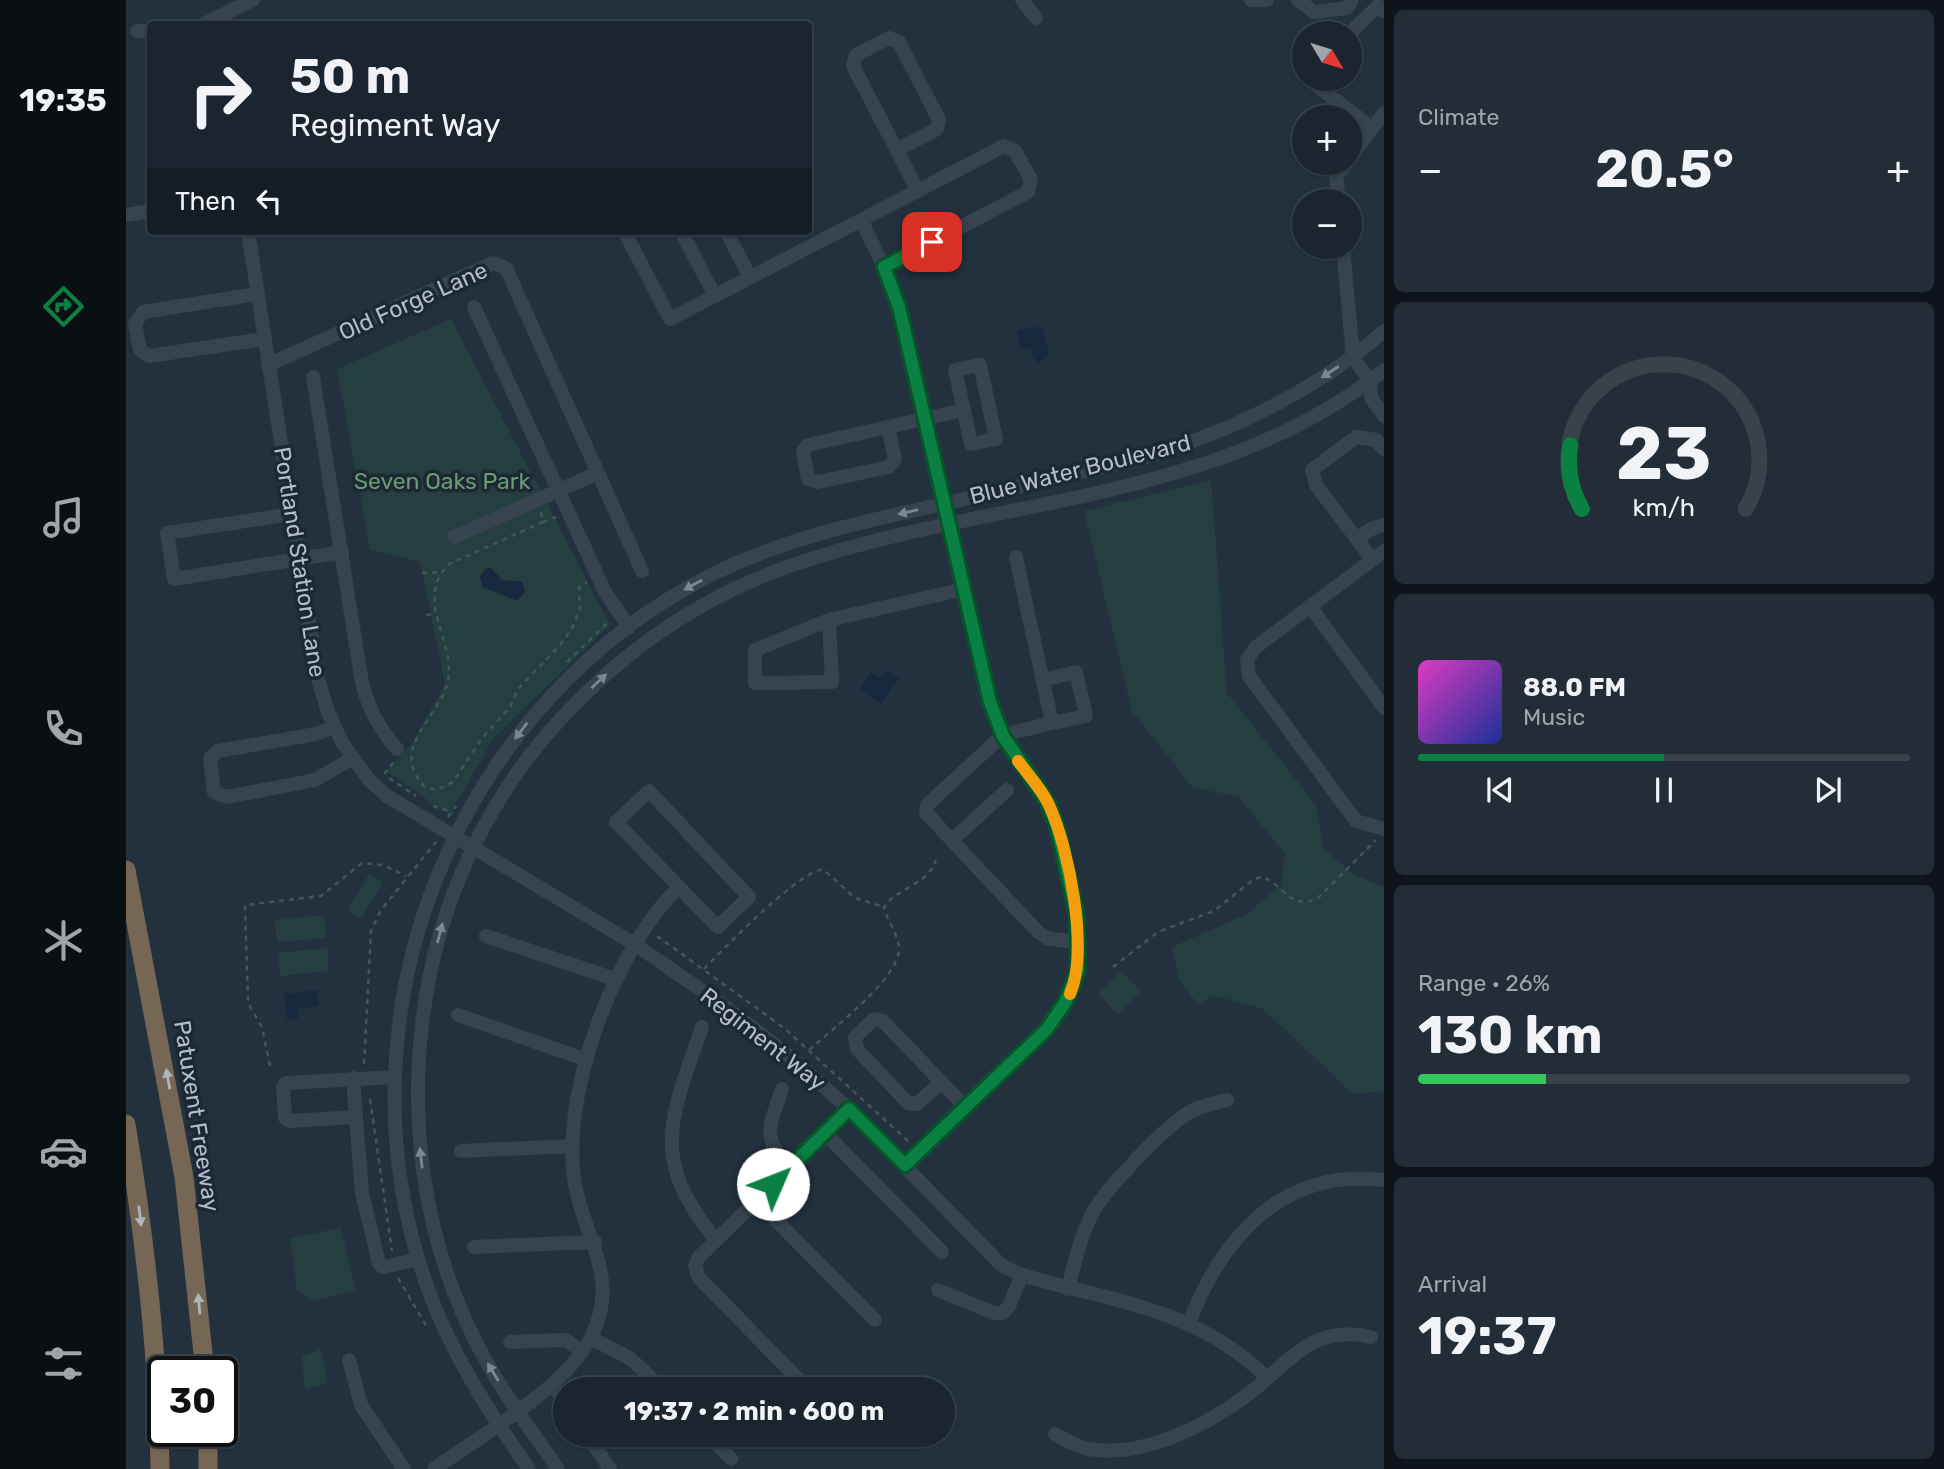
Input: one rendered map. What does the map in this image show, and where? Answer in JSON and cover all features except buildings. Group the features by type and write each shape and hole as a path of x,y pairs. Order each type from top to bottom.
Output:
{"highway":[{"name":"Patuxent Freeway","path":"126,870 167,1074 184,1177 203,1356"},
{"path":"126,1124 147,1270 155,1350 160,1469"},
{"path":"208,1447 208,1469"}],"street":[{"path":"210,21 253,0"},
{"path":"1022,0 1036,18"},
{"path":"1251,0 1267,0"},
{"path":"1298,0 1314,12 1347,8 1352,0"},
{"path":"1362,21 1378,6 1384,11"},
{"path":"897,150 937,129 939,120 898,42 889,38 856,55 853,66 918,191"},
{"path":"1324,91 1372,128"},
{"path":"1362,142 1384,113"},
{"path":"626,235 670,319 1004,146 1016,150 1031,180 1028,192 884,267"},
{"path":"126,215 147,212"},
{"path":"861,220 884,267 899,307 990,702 1003,736 1048,803 1072,891 1080,943 1076,978 1058,1016 905,1165"},
{"name":"Portland Station Lane","path":"249,235 318,679 334,727 369,780 387,796 454,836"},
{"path":"683,235 715,296"},
{"path":"728,235 750,278"},
{"path":"1344,259 1353,356 1377,383 1371,398 1384,416"},
{"name":"Old Forge Lane","path":"268,365 493,263 506,268 642,571"},
{"path":"257,294 143,312 135,323 140,350 149,356 264,339"},
{"path":"474,307 605,592 629,627"},
{"name":"Blue Water Boulevard","path":"530,1469 498,1423 446,1333 419,1259 403,1194 397,1143 396,1077 402,997 412,952 436,874 454,836 500,759 529,721 571,676 629,627 687,588 775,547 843,527 1144,458 1190,443 1282,400 1353,356 1384,331"},
{"path":"980,365 996,439 971,444 964,410 955,370 980,365"},
{"name":"Blue Water Boulevard","path":"558,1469 490,1369 464,1317 448,1276 425,1190 419,1136 419,1045 425,1001 444,916 474,848 509,785 546,735 610,670 669,625 729,592 783,568 949,525 1218,461 1290,429 1377,383 1384,370"},
{"path":"313,377 368,706 380,729 402,750"},
{"path":"888,427 895,459 889,467 818,482 808,479 803,451 808,445 924,418 964,410"},
{"path":"1384,449 1376,440 1356,437 1316,464 1312,470 1316,485 1357,539 1378,555 1256,647 1247,659 1250,676 1356,821 1384,829"},
{"path":"454,537 598,473"},
{"path":"292,514 167,533 174,579 342,552"},
{"path":"1357,539 1371,529 1384,525"},
{"path":"1016,557 1052,723"},
{"path":"829,620 832,682 755,683 755,650 829,620 964,589"},
{"path":"1310,606 1384,708"},
{"path":"1043,680 1076,672 1086,716 1003,736 927,805 926,813 1038,932 1056,940 1080,943"},
{"path":"334,727 316,734 218,751 210,758 214,792 227,797 315,780 353,758"},
{"path":"952,841 1007,790"},
{"path":"649,791 749,897 718,927 679,887 616,822 649,791"},
{"name":"Regiment Way","path":"454,836 636,945 789,1056 849,1109 905,1165 983,1251 1001,1265 1022,1275 1189,1323 1228,1343 1266,1378"},
{"path":"434,1469 552,1384 582,1352 591,1338 603,1294 602,1266 576,1189 572,1146 576,1100 615,979 657,911 679,887"},
{"path":"486,936 615,979"},
{"path":"458,1015 587,1060"},
{"path":"941,1082 917,1104 908,1104 857,1049 855,1037 874,1019 883,1021 965,1107"},
{"path":"702,1027 678,1096 670,1140 672,1162 681,1190 694,1213 716,1240"},
{"path":"356,1117 289,1121 285,1118 283,1087 286,1083 359,1073 396,1077"},
{"path":"359,1073 356,1117 362,1193 379,1262 383,1267 419,1259"},
{"path":"782,1089 767,1133 774,1152 790,1168"},
{"path":"1068,1289 1083,1234 1096,1208 1113,1185 1181,1118 1204,1105 1227,1100"},
{"path":"796,1377 699,1278 695,1266 699,1256 849,1109"},
{"path":"825,1133 942,1252"},
{"path":"461,1152 572,1146"},
{"path":"1189,1323 1207,1279 1225,1250 1250,1223 1272,1206 1295,1194 1334,1182 1384,1180"},
{"path":"757,1200 876,1320"},
{"path":"474,1247 595,1242"},
{"path":"938,1290 994,1313 1003,1313 1009,1306 1022,1275"},
{"path":"1055,1434 1089,1449 1132,1447 1157,1441 1217,1415 1294,1354 1318,1339 1352,1333 1371,1338"},
{"path":"591,1338 631,1359 650,1377"},
{"path":"510,1342 566,1340 582,1352"},
{"path":"349,1360 361,1405 404,1469"},
{"path":"595,1447 610,1469"},
{"path":"720,1447 731,1459"}],"path":[{"path":"542,508 543,522"},
{"path":"556,517 481,548 449,564 442,572 433,603 449,662 448,681 413,750 413,768 418,780 425,787 437,790 450,785 482,738 510,707 518,689 571,630 580,609 579,588 586,582"},
{"path":"422,573 442,572"},
{"path":"426,615 435,614"},
{"path":"418,737 402,750 383,774 419,798"},
{"path":"429,805 453,812"},
{"path":"1113,967 1158,932 1224,906 1254,879 1263,877 1277,883 1293,901 1305,903 1317,899 1377,840 1384,839"},
{"path":"359,1073 369,998 368,942 375,920 406,876 434,845"},
{"path":"884,907 896,895 925,878 936,860"},
{"path":"270,1066 262,1027 248,1003 245,905 321,896 362,863 383,865 406,876"},
{"path":"704,969 785,891 813,870 824,870 855,898 884,907"},
{"path":"810,1049 888,976 898,961 899,943 888,923 884,907"},
{"path":"369,1097 392,1255"}],"green space":[{"name":"Seven Oaks Park","path":"451,319 610,625 493,739 449,815 386,771 414,741 445,684 420,562 370,549 337,369"},
{"path":"1211,480 1227,693 1316,805 1323,847 1352,874 1384,887 1384,1091 1353,1094 1262,1008 1211,995 1200,1007 1179,980 1172,947 1247,914 1281,884 1285,854 1238,796 1193,788 1132,711 1084,511"},
{"path":"369,874 383,882 361,919 347,910"},
{"path":"324,915 326,938 277,942 275,920"},
{"path":"327,948 329,971 280,976 278,953"},
{"path":"1121,971 1141,992 1118,1014 1098,993"},
{"path":"341,1228 356,1291 313,1301 297,1289 290,1238"},
{"path":"321,1349 328,1383 305,1390 302,1357"}],"water":[{"path":"1042,326 1049,355 1039,363 1033,358 1031,348 1021,350 1017,331"},
{"path":"490,567 502,580 522,582 525,592 517,601 483,587 480,577 486,568"},
{"path":"887,670 899,678 881,704 860,689 871,672 881,679"},
{"path":"317,990 318,1006 297,1009 298,1019 287,1020 284,994"}],"slow traffic":[{"path":"1018,761 1048,803 1057,827 1077,916 1080,943 1078,970 1070,994"}],"route":[{"path":"773,1184 849,1109 905,1165 1047,1029 1066,1001 1078,970 1080,943 1077,916 1057,827 1048,803 1003,736 990,702 899,307 884,267 932,242"}]}
